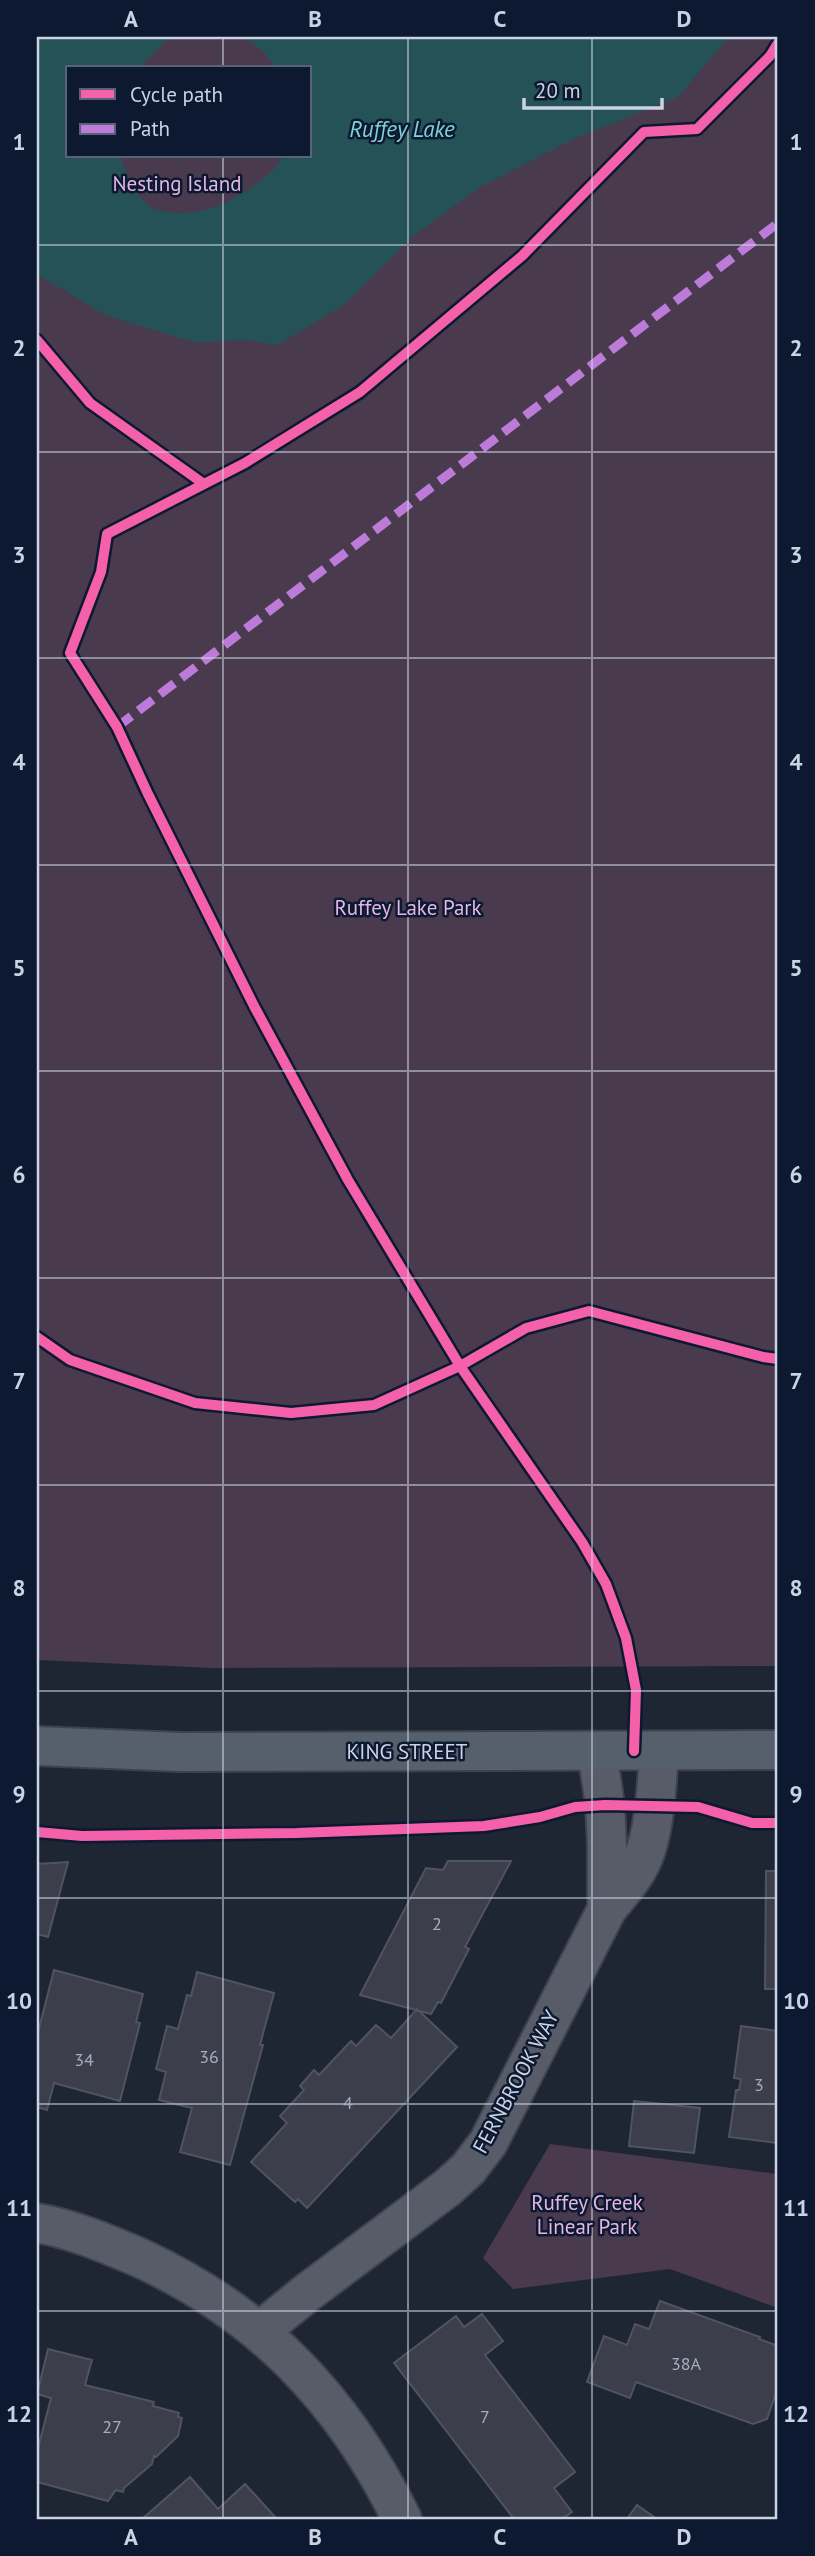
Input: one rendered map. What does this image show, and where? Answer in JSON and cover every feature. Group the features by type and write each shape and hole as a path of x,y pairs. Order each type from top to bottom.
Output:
{"main road":[{"name":"KING STREET","path":"37,1745 181,1752 778,1750"}],"street":[{"name":"FERNBROOK WAY","path":"597,1751 607,1847 607,1909"},
{"name":"FERNBROOK WAY","path":"260,2331 447,2188 468,2169 488,2143 607,1909 628,1884 643,1859 655,1806 659,1751"},
{"path":"37,2223 99,2240 173,2273 217,2299 260,2331 328,2399 364,2449 402,2519"}],"green space":[{"name":"Ruffey Lake Park","path":"37,37 778,37 778,1666 213,1668 37,1660"},
{"name":"Ruffey Creek Linear Park","path":"550,2144 778,2174 778,2308 670,2269 513,2289 483,2258"}],"water":[{"name":"Ruffey Lake","path":"37,37 170,37 141,66 66,66 66,158 121,158 133,186 148,205 167,212 182,213 209,209 240,195 262,180 282,158 312,158 312,66 274,66 262,50 242,37 729,37 678,97 572,140 480,187 411,238 344,305 277,345 246,340 193,342 105,315 37,274"}],"building":[{"path":"448,1861 511,1861 465,1947 469,1949 441,2003 438,2002 431,2014 360,1995 426,1868 443,1870"},
{"path":"68,1862 48,1937 37,1934 37,1864"},
{"path":"766,1871 778,1871 778,1989 765,1989"},
{"path":"54,1970 143,1994 136,2022 140,2023 120,2101 54,2083 47,2110 37,2107 37,2036"},
{"path":"197,1972 274,1993 260,2045 263,2045 230,2165 180,2152 192,2108 159,2100 166,2072 156,2069 167,2026 178,2029 187,1995 191,1996"},
{"path":"417,2009 457,2047 307,2208 298,2199 295,2202 251,2162 287,2123 280,2116 304,2090 300,2086 314,2070 319,2075 351,2041 356,2046 376,2025 391,2038"},
{"path":"741,2026 778,2031 778,2143 729,2137 736,2090 739,2090 741,2079 734,2078"},
{"path":"634,2101 700,2108 694,2153 629,2146"},
{"path":"660,2301 778,2346 778,2387 767,2419 753,2424 636,2382 630,2398 587,2382 604,2336 627,2345 635,2324 649,2329"},
{"path":"482,2314 503,2341 485,2355 575,2472 554,2488 572,2512 562,2519 514,2519 394,2363 456,2316 464,2327"},
{"path":"48,2349 92,2360 85,2385 154,2402 153,2406 179,2413 178,2417 182,2418 178,2436 154,2456 152,2464 124,2488 123,2492 116,2490 108,2501 37,2482 37,2452 51,2398 37,2394"},
{"path":"190,2477 218,2509 245,2484 277,2519 142,2519"},
{"path":"637,2505 657,2519 627,2519"}],"marked path":[{"path":"117,727 778,223"}],"cycle path":[{"path":"634,1751 636,1690 626,1638 606,1584 582,1542 460,1366 348,1180 254,1006 117,727 70,653 101,572 107,534 245,463 360,392 522,256 644,132 697,129 770,56 778,43"},
{"path":"37,340 90,403 204,484"},
{"path":"37,1337 70,1360 195,1403 291,1413 374,1405 460,1366 526,1328 589,1311 778,1359"},
{"path":"37,1832 82,1836 297,1833 484,1826 540,1817 575,1807 605,1805 698,1807 752,1823 778,1823"}],"park label":[{"name":"Nesting Island","path":"177,184"}]}
